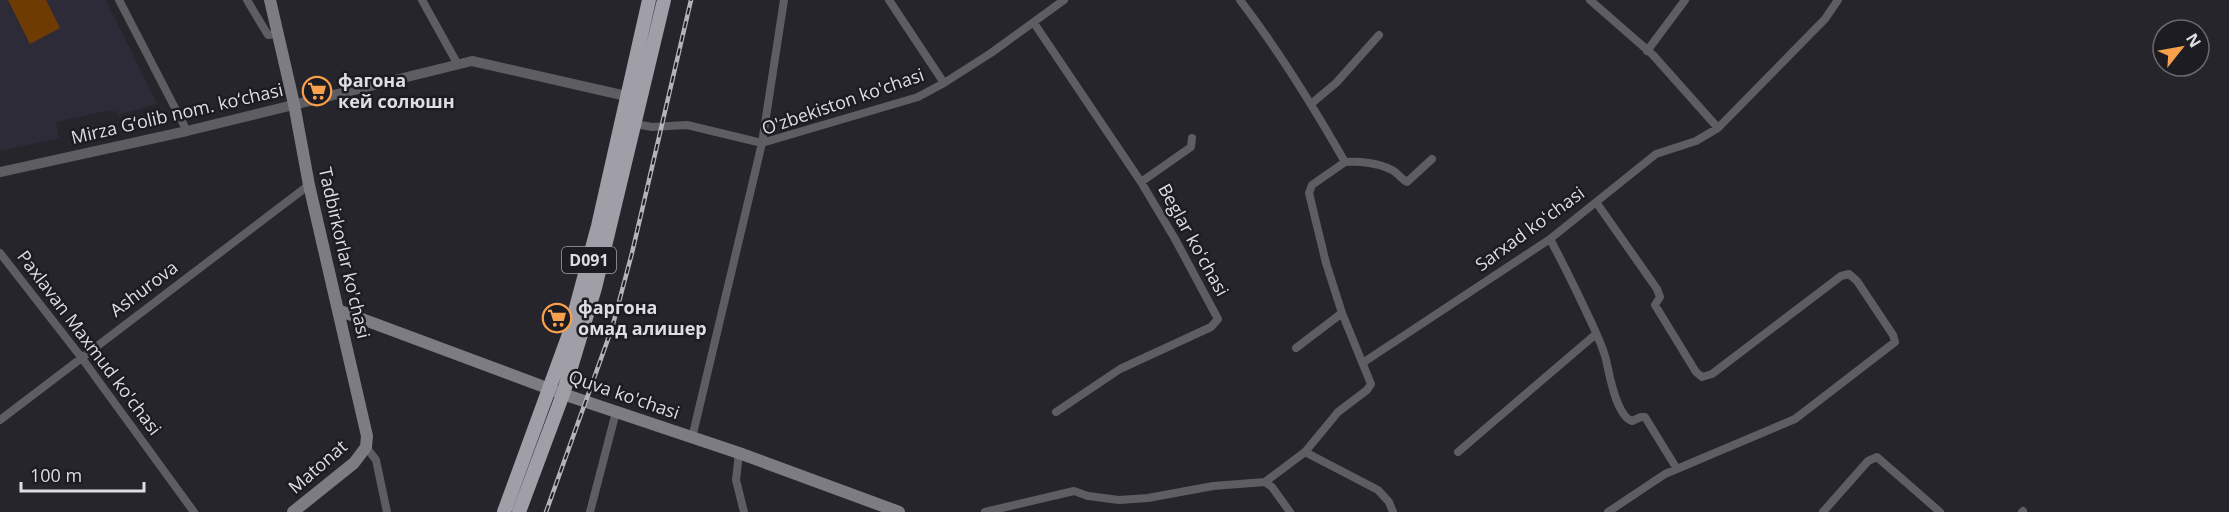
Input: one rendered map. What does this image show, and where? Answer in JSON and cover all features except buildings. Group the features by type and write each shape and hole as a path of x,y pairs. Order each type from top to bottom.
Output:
{"highway":[{"name":"D091","path":"504,512 568,337 586,271 650,0"},
{"name":"D091","path":"519,512 563,394 595,288 664,0"}],"main road":[{"name":"Tadbirkorlar ko'chasi","path":"270,0 294,104 309,185 366,426 366,447"},
{"name":"Quva ko'chasi","path":"338,310 563,394 739,453 899,512"},
{"name":"Matonat","path":"293,512 345,472 366,447"}],"street":[{"path":"119,0 187,131"},
{"path":"247,0 268,34 279,34"},
{"path":"422,0 457,63"},
{"path":"635,124 652,127 687,125 762,143 784,0"},
{"path":"890,0 945,83"},
{"path":"1240,0 1270,39 1345,162"},
{"path":"1590,0 1653,54 1718,128"},
{"path":"1647,51 1685,0"},
{"name":"Sarxad koʻchasi","path":"1364,362 1550,239 1656,154 1696,141 1718,128 1825,19 1838,0"},
{"name":"O'zbekiston ko'chasi","path":"692,438 762,143 918,97 945,83 1034,23 1058,2"},
{"name":"Beglar koʻchasi","path":"1034,23 1141,182 1175,239 1215,314 1217,322 1120,369 1056,412"},
{"path":"1311,104 1336,83 1379,34"},
{"name":"Mirza G‘olib nom. ko‘chasi","path":"0,172 187,131 457,63 476,61 641,99"},
{"path":"1141,182 1191,147 1192,138"},
{"path":"986,512 1074,491 1088,496 1129,499 1148,498 1213,486 1265,482 1305,452 1338,412 1369,387 1371,379 1342,313 1326,263 1309,190 1315,183 1345,162 1359,161 1381,166 1393,170 1407,182 1432,159"},
{"name":"Ashurova","path":"0,420 309,185"},
{"path":"1596,202 1657,289 1660,297 1655,305 1696,372 1702,377 1712,374 1841,276 1849,274 1857,280 1893,335 1895,342 1795,419 1665,474 1608,512"},
{"path":"1550,239 1573,282 1596,334 1607,363 1610,386 1626,418 1632,421 1641,417 1648,420 1677,470"},
{"name":"Paxlavan Maxmud ko'chasi","path":"0,253 81,357 194,512"},
{"path":"1296,348 1342,313"},
{"path":"1458,452 1596,334"},
{"path":"590,512 616,412"},
{"name":"Tadbirkorlar ko'chasi","path":"366,447 376,460 387,512"},
{"path":"1305,452 1378,490 1389,502 1394,512"},
{"path":"739,453 736,480 744,512"},
{"path":"1823,512 1868,461 1877,457 1940,512"},
{"path":"1265,482 1272,487 1290,512"}],"shaded area":[{"path":"0,0 106,0 157,104 118,115 117,111 111,112 110,110 56,122 59,138 0,151"},
{"path":"8,0 46,0 60,28 30,44"}],"railway":[{"path":"546,512 612,328 632,253 691,0"}],"place":[{"name":"фагона кей солюшн","path":"317,91"},
{"name":"фаргона омад алишер","path":"557,318"}]}
